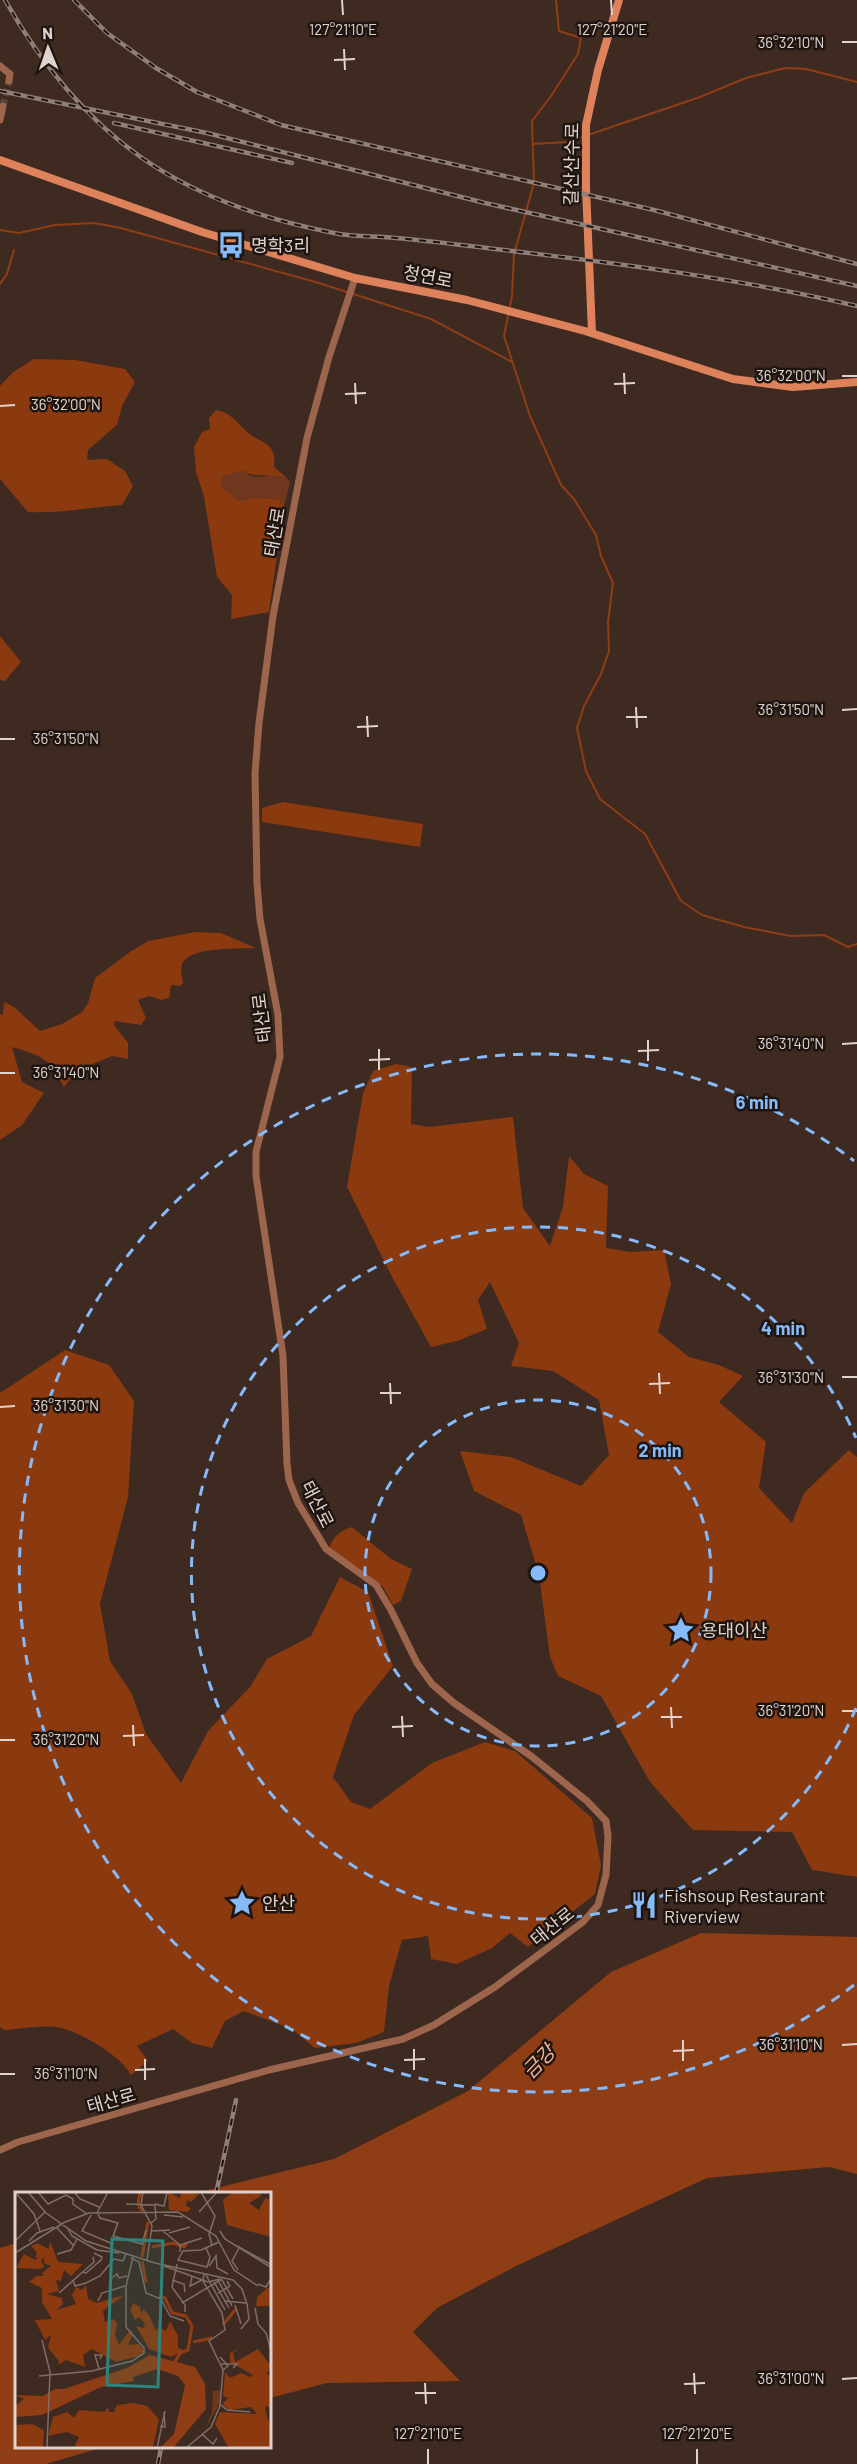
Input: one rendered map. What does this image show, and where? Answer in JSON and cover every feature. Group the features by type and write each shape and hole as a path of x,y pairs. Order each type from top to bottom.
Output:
{"main road":[{"name":"갈산산수로","path":"589,332 586,134 598,70 619,0"},
{"name":"청연로","path":"0,160 192,229 354,281 467,300 589,332 733,379 793,387 857,382"}],"street":[{"path":"0,66 10,74 9,81"},
{"path":"0,120 3,106"},
{"name":"태산로","path":"0,2150 18,2142 269,2070 403,2039 495,1987 583,1922 597,1905 606,1875 608,1836 606,1821 587,1801 531,1756 432,1684 417,1664 376,1585 326,1549 298,1503 287,1464 283,1356 256,1176 256,1152 280,1057 280,1035 260,919 255,773 264,673 296,491 307,438 354,281"}],"shaded area":[{"path":"34,359 75,360 125,369 135,382 122,406 117,425 88,450 87,460 107,459 125,471 133,486 122,505 28,512 0,479 0,386 13,372"},
{"path":"216,410 230,415 252,436 267,444 273,452 274,467 287,478 254,475 243,471 222,476 222,487 239,501 253,498 279,499 284,507 269,612 231,619 232,595 217,577 204,497 196,472 194,447 202,432 210,429 209,418"},
{"path":"243,471 257,477 281,475 286,478 290,482 284,507 279,499 253,498 239,501 222,487 222,475"},
{"path":"0,636 21,662 5,681 0,680"},
{"path":"283,802 423,824 420,847 262,822 262,808"},
{"path":"196,932 221,933 256,948 204,951 187,958 181,966 183,983 180,986 171,985 169,998 161,1000 149,996 138,1000 146,1018 141,1025 115,1021 114,1025 128,1043 128,1059 112,1056 76,1071 64,1087 54,1070 44,1060 12,1047 22,1082 44,1093 22,1125 0,1140 0,1014 3,1015 4,1002 14,1007 40,1031 62,1024 82,1012 88,1003 95,978 130,952 148,941"},
{"path":"396,1064 412,1067 411,1124 429,1127 513,1117 523,1208 550,1246 563,1207 569,1156 584,1174 608,1186 606,1248 631,1252 664,1250 671,1284 658,1332 689,1357 719,1365 743,1376 719,1402 766,1442 759,1488 792,1523 804,1493 849,1450 857,1457 857,1877 812,1870 792,1832 693,1830 650,1782 601,1696 558,1676 550,1657 539,1575 521,1515 474,1491 460,1451 511,1457 581,1486 609,1455 599,1400 553,1371 511,1366 519,1343 490,1282 478,1300 487,1329 457,1341 431,1347 391,1275 347,1187 363,1093 373,1071"},
{"path":"65,1350 109,1365 134,1401 128,1497 100,1604 110,1661 132,1694 146,1734 181,1783 208,1731 250,1687 267,1659 311,1636 340,1577 368,1592 393,1666 354,1715 333,1777 351,1802 370,1809 432,1763 485,1742 515,1751 592,1818 601,1865 595,1894 528,1947 510,1933 492,1948 457,1964 431,1959 428,1936 402,1940 389,1986 384,2032 356,2043 315,2048 292,2029 244,2011 225,2021 212,2048 192,2043 173,2029 137,2046 148,2061 131,2075 110,2053 70,2031 48,2026 4,2030 0,2027 0,1393"},
{"path":"352,1527 391,1559 412,1569 401,1601 393,1605 383,1587 329,1548 338,1534"}],"water":[{"name":"금강","path":"701,1933 857,1937 857,2174 829,2167 707,2178 516,2266 437,2308 413,2332 460,2381 327,2383 272,2397 272,2192 200,2192 334,2159 468,2091 611,1972"},
{"path":"15,2243 15,2449 97,2449 46,2464 0,2464 0,2248"}],"waterway":[{"path":"556,0 559,31 581,38 578,54 532,121 534,183 514,254 512,296 504,336 530,416 561,485 574,499 596,535 601,556 613,583 608,622 609,651 601,674 584,706 577,728 586,771 600,799 645,834 681,901 702,915 744,927 791,936 824,935 848,947 857,944"},
{"path":"588,135 700,97 746,78 785,68 806,69 857,82"},
{"path":"533,144 567,142 583,137"},
{"path":"0,230 19,233 55,225 94,223 121,228 319,283 431,319 512,362"},
{"path":"0,284 7,274 14,250"}],"tunnel":[{"path":"3,106 9,81"}],"railway":[{"path":"5,0 35,48 68,90 103,126 141,157 182,182 228,203 279,220 342,234 549,255 637,267 726,280 857,306"},
{"path":"74,0 107,33 156,68 197,92 281,125 654,210 857,264"},
{"path":"0,91 207,133 485,203 857,286"},
{"path":"114,123 292,163"},
{"path":"216,2192 236,2100"},
{"path":"158,2464 161,2449"}],"place":[{"name":"명학3리","path":"231,245"},
{"name":"용대이산","path":"681,1630"},
{"name":"안산","path":"242,1903"},
{"name":"Fishsoup Restaurant Riverview","path":"644,1905"}]}
